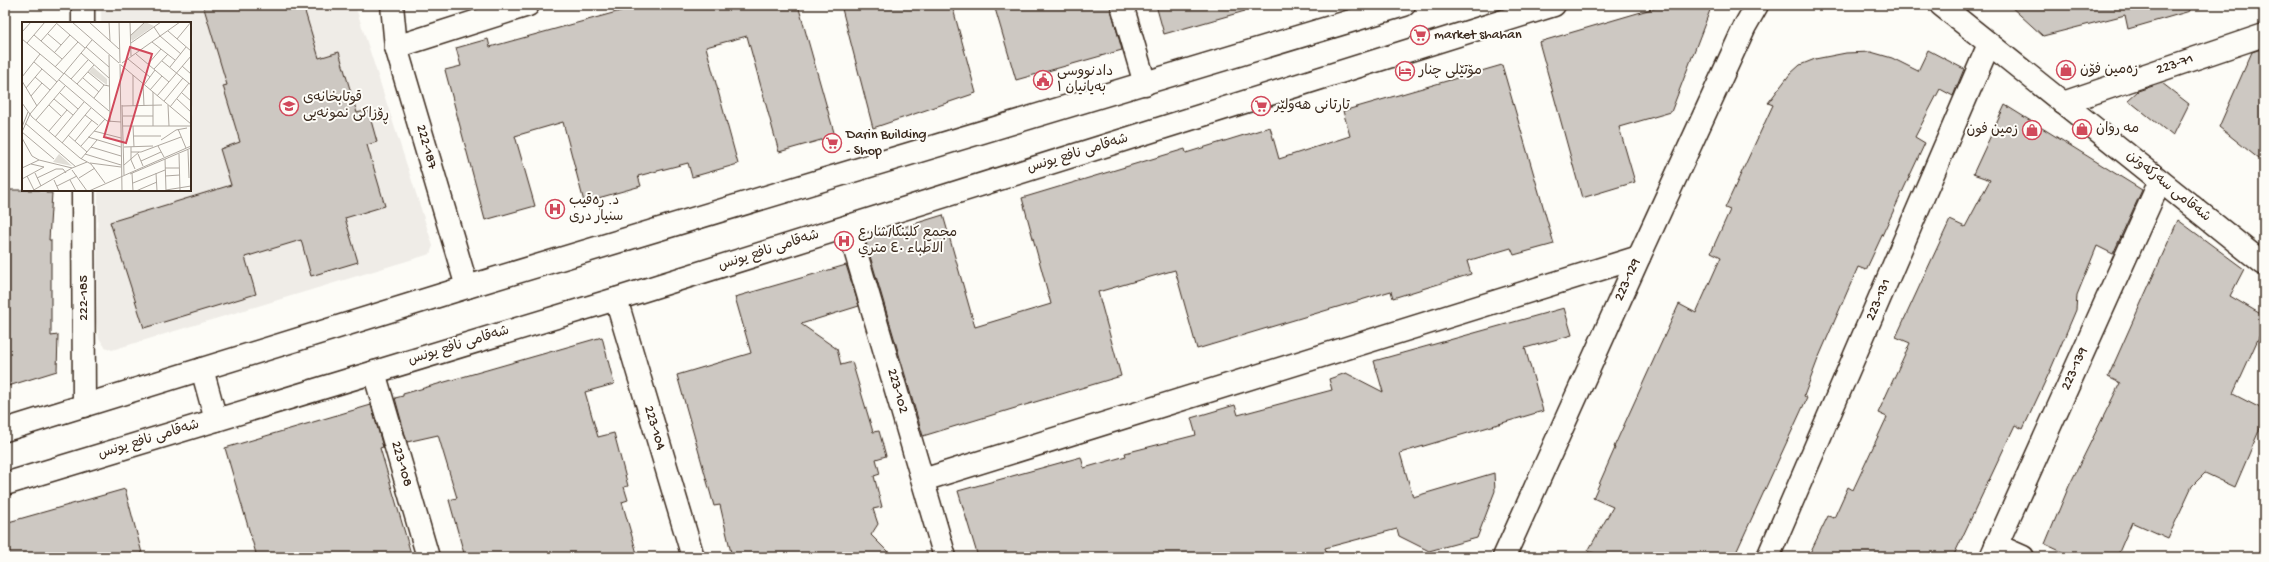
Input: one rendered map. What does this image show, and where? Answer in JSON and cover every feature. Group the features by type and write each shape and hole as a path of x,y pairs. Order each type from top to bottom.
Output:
{"street":[{"path":"83,5 83,22"},
{"name":"222-187","path":"392,5 396,47 467,287"},
{"path":"396,47 528,5"},
{"path":"1122,5 1145,84"},
{"path":"5,430 467,287 1404,5"},
{"name":"شەقامی نافع یونس","path":"5,484 616,299 1554,5"},
{"name":"223-129","path":"1504,557 1639,257 1745,26 1757,5"},
{"name":"شەقامی سەرکەوتن","path":"1941,5 2264,264"},
{"name":"223-71","path":"2063,103 2264,35"},
{"name":"223-131","path":"1768,557 1989,44"},
{"name":"223-139","path":"1994,551 2160,181"},
{"name":"222-185","path":"83,191 84,406"},
{"name":"223-102","path":"848,226 945,557"},
{"path":"923,480 1639,257"},
{"name":"223-104","path":"616,299 693,557"},
{"path":"202,369 216,420"},
{"name":"223-108","path":"374,372 428,557"},
{"path":"1994,551 2023,557"}],"shaded area":[{"name":"قوتابخانەی ڕۆزاکی نمونەیی","path":"101,5 355,5 433,246 430,254 112,350 105,347 99,338 96,322 98,191 191,191 191,22 101,22"}],"building":[{"path":"203,5 303,5 319,58 339,52 357,113 368,110 377,142 367,145 385,206 345,218 358,262 311,276 301,240 245,257 256,294 144,328 110,222 231,185 220,149 240,142 223,86 227,85"},
{"path":"642,5 798,5 835,136 779,152 747,36 706,47 738,164 692,177 688,163 638,176 641,186 584,202 563,122 515,136 535,206 485,220 445,70 461,66 456,48 488,39 490,47"},
{"path":"841,5 952,5 976,93 873,128"},
{"path":"994,5 1110,5 1122,50 1016,80"},
{"path":"1156,5 1244,5 1245,11 1164,34"},
{"path":"1665,5 1712,5 1671,112 1619,127 1635,182 1582,198 1539,42"},
{"path":"2009,5 2189,5 2190,11 2128,29 2125,15 2043,36"},
{"path":"2264,48 2264,163 2219,127 2252,52"},
{"path":"1928,50 1964,69 1953,96 1940,89 1915,137 1925,143 1866,270 1858,267 1818,359 1804,396 1807,398 1734,557 1604,557 1588,551 1613,507 1593,498 1615,448 1614,447 1679,304 1696,313 1721,257 1711,252 1730,210 1725,208 1773,105 1768,103 1790,74 1800,65 1815,59 1846,53 1871,52 1892,58 1918,71"},
{"path":"1502,65 1554,244 1514,255 1511,248 1467,261 1471,274 1393,298 1391,291 1197,349 1175,270 1098,292 1121,376 923,436 865,239 943,215 975,327 1051,304 1022,198 1185,149 1186,153 1270,127 1279,159 1350,136 1343,111"},
{"path":"2162,83 2189,104 2173,136 2128,100 2138,91"},
{"path":"2005,105 2142,190 2113,254 2097,246 2077,295 2076,310 2050,371 2023,429 2015,425 1953,557 1808,557 1828,516 1834,518 1848,487 1853,490 1887,417 1878,413 1910,343 1896,337 1950,220 1965,227 1990,180 1973,174"},
{"path":"5,190 46,191 46,193 52,193 49,240 51,240 51,336 58,335 57,371 5,387"},
{"path":"2178,220 2244,269 2230,296 2264,316 2264,326 2233,394 2264,410 2264,419 2235,487 2205,473 2192,486 2168,538 2132,522 2117,557 2073,557 2045,544 2069,486 2120,383 2108,377"},
{"path":"846,265 859,306 801,324 837,349 841,365 852,362 873,432 879,431 886,456 876,459 880,474 874,476 882,507 873,509 878,524 871,535 893,557 732,557 720,505 714,506 677,375 751,353 735,297"},
{"path":"1564,308 1572,335 1525,348 1543,411 1400,453 1413,497 1494,473 1495,491 1477,538 1429,551 1399,536 1397,529 1325,548 1328,557 978,557 958,491 1081,457 1084,468 1126,456 1125,453 1196,435 1191,418 1235,405 1238,415 1332,390 1329,379 1346,373 1383,392 1374,361"},
{"path":"602,337 614,384 585,392 598,437 614,433 628,486 624,487 628,500 622,502 638,557 465,557 449,500 457,498 438,435 407,442 395,398 403,396 403,394"},
{"path":"371,405 383,447 380,448 412,557 257,557 225,448"},
{"path":"125,489 143,557 5,557 5,523"}],"place":[{"name":"market shahan","path":"1420,35"},
{"name":"زەمین فۆن","path":"2066,70"},
{"name":"مۆتێلی چنار","path":"1405,71"},
{"name":"دادنووسی بەیانیان ١","path":"1043,80"},
{"name":"قوتابخانەی ڕۆزاکی نمونەیی","path":"289,106"},
{"name":"تارتانی هەولێر","path":"1261,106"},
{"name":"مه روان","path":"2082,129"},
{"name":"زمين فون","path":"2032,130"},
{"name":"Darin Building - Shop","path":"832,143"},
{"name":"د. ڕەقیب سنیار دری","path":"555,209"},
{"name":"مجمع كلينكا/شارع الاطباء ٤٠ متري","path":"844,241"}]}
